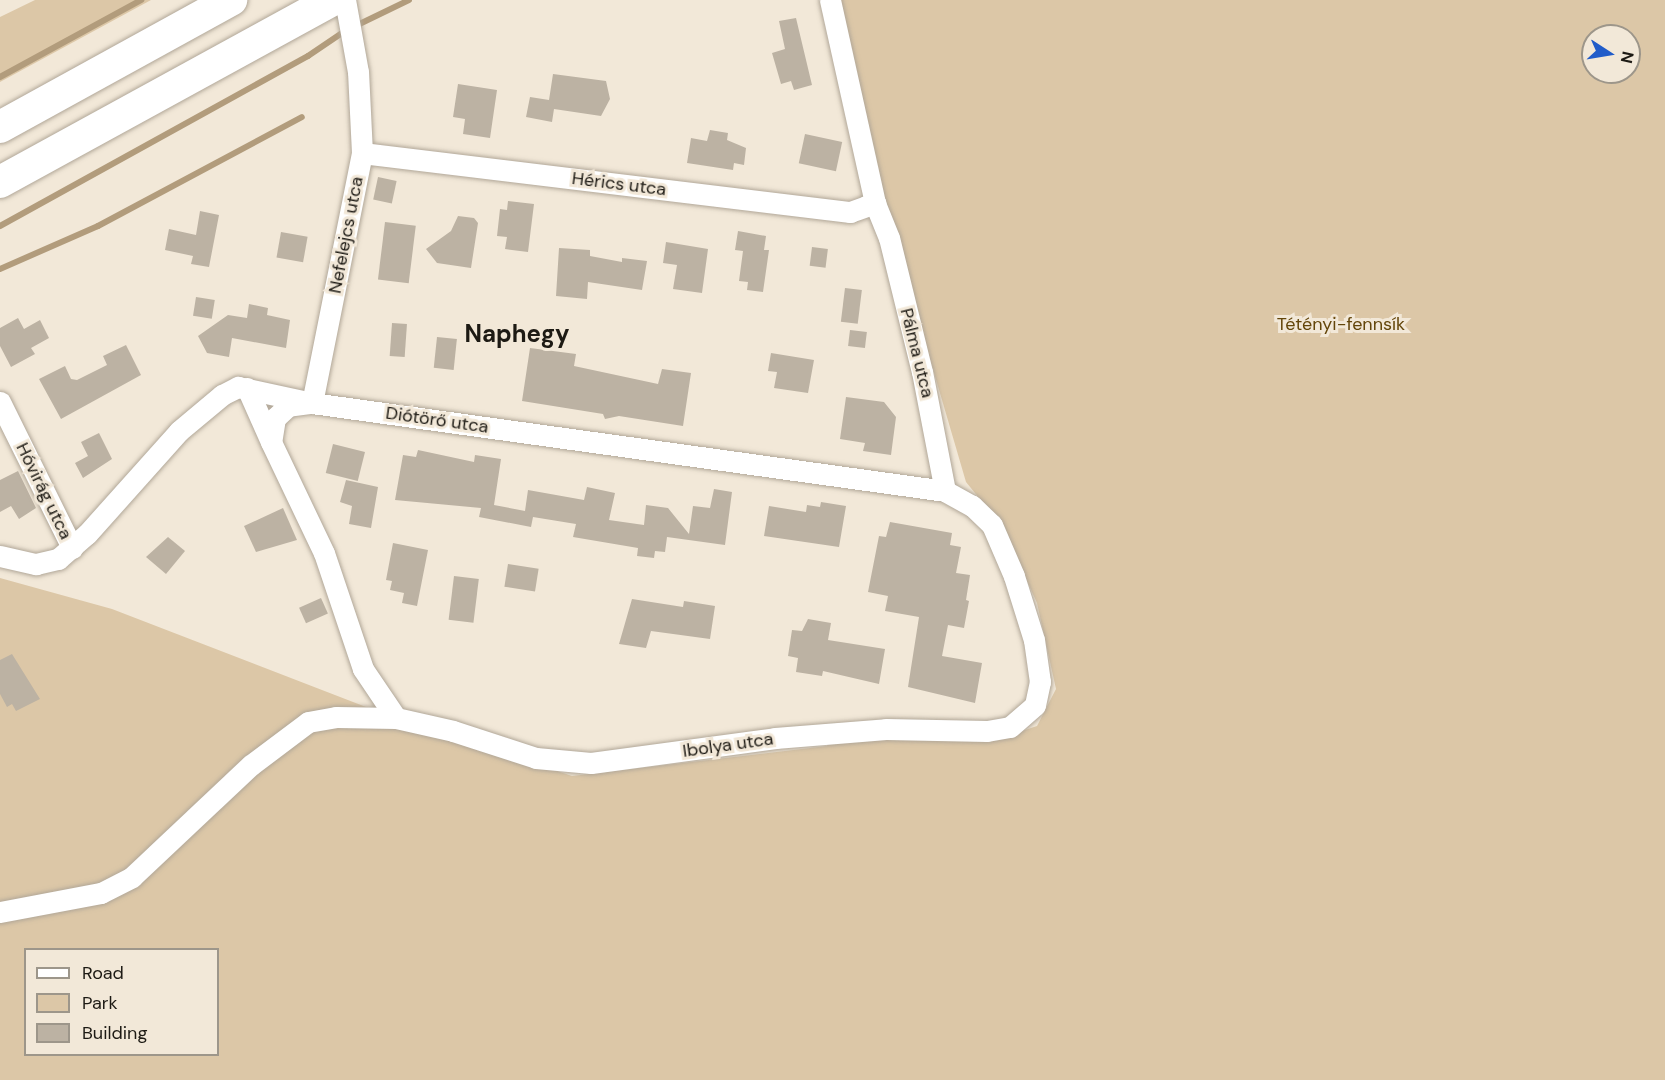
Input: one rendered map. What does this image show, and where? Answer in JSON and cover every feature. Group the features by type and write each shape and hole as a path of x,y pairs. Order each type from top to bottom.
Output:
{"highway":[{"path":"0,127 231,0"},
{"path":"0,182 333,0"}],"street":[{"name":"Nefelejcs utca","path":"312,403 362,153 358,72 345,0"},
{"name":"Pálma utca","path":"830,0 874,203 888,238 922,372 945,491"},
{"name":"Hérics utca","path":"362,153 850,212 874,203"},
{"path":"0,556 48,563 72,548 179,431 222,395 238,387 247,388 324,553 363,669 396,718"},
{"name":"Diótörő utca","path":"247,388 312,403 945,491"},
{"name":"Hóvirág utca","path":"0,402 72,548"},
{"path":"271,442 275,418 288,406 312,403"},
{"name":"Ibolya utca","path":"0,912 100,893 132,877 251,765 308,722 336,717 396,718 453,731 536,758 591,763 775,738 886,729 987,731 1010,727 1035,705 1040,682 1035,640 1014,576 992,525 972,506 945,491"}],"green space":[{"path":"35,0 151,0 0,82 0,17"},
{"name":"Tétényi-fennsík","path":"836,0 1665,0 1665,1080 0,1080 0,578 112,609 366,707 572,776 827,746 829,741 1004,737 1037,726 1056,689 1037,603 1002,526 966,482 878,181"}],"building":[{"path":"796,18 812,85 794,90 791,81 781,84 772,53 785,49 779,21"},
{"path":"553,74 606,81 610,99 601,116 554,109 552,122 526,117 530,97 549,100"},
{"path":"458,84 497,90 490,138 463,134 465,119 453,117"},
{"path":"710,130 728,133 727,140 746,148 744,165 734,163 733,170 687,163 691,138 707,141"},
{"path":"805,134 842,142 836,171 799,163"},
{"path":"378,177 397,181 392,203 373,199"},
{"path":"508,201 534,204 528,252 505,249 507,237 497,236 500,209 507,210"},
{"path":"200,211 219,215 209,267 191,264 193,256 165,250 169,229 196,235"},
{"path":"458,216 474,218 478,223 471,268 437,263 426,249 451,231"},
{"path":"385,222 416,226 409,283 378,280"},
{"path":"738,231 766,236 764,250 769,250 763,292 747,290 748,282 739,281 743,251 735,250"},
{"path":"281,232 308,237 303,262 276,258"},
{"path":"666,242 708,249 702,293 673,289 677,265 663,263"},
{"path":"812,247 828,249 826,268 810,266"},
{"path":"559,248 590,250 590,256 622,262 622,258 647,261 642,290 588,282 587,299 556,296"},
{"path":"845,288 862,290 858,324 841,322"},
{"path":"196,297 215,300 212,319 193,316"},
{"path":"249,304 268,308 267,315 290,320 286,348 232,338 229,357 207,353 198,336 228,315 247,318"},
{"path":"18,318 24,329 40,320 49,338 31,348 35,354 11,367 0,346 0,328"},
{"path":"392,323 407,324 405,357 390,356"},
{"path":"850,330 867,332 865,348 848,346"},
{"path":"437,337 457,339 454,370 434,368"},
{"path":"126,345 141,375 61,419 39,379 65,366 71,379 77,380 107,365 103,356"},
{"path":"530,348 576,354 574,366 658,384 662,369 691,373 683,426 619,416 605,419 603,414 522,401"},
{"path":"771,353 814,360 808,393 774,388 777,372 768,371"},
{"path":"846,397 884,402 896,417 891,455 863,451 865,443 840,439"},
{"path":"99,433 112,459 83,478 75,463 88,456 81,442"},
{"path":"333,444 365,452 358,481 326,473"},
{"path":"418,450 474,462 475,455 501,459 494,505 525,511 528,490 584,500 587,487 615,493 609,520 644,525 646,505 668,508 689,534 693,506 710,508 714,489 732,492 725,545 667,537 665,552 655,551 654,558 637,556 638,548 573,537 576,524 533,517 531,527 479,517 481,508 395,500 403,455 416,457"},
{"path":"18,471 36,508 19,519 11,506 0,512 0,480"},
{"path":"346,480 378,487 371,528 349,524 352,506 340,502"},
{"path":"821,502 846,506 839,547 764,536 769,506 806,512 807,505 820,507"},
{"path":"283,508 297,540 256,552 244,526"},
{"path":"890,522 952,533 950,545 961,547 956,573 970,575 966,600 969,601 964,628 948,625 942,656 982,663 975,703 908,687 919,617 885,611 888,596 868,592 879,536 886,537"},
{"path":"168,537 185,551 166,574 146,557"},
{"path":"393,543 428,550 417,606 402,603 404,593 390,590 392,581 386,580"},
{"path":"508,564 539,569 535,592 504,587"},
{"path":"454,576 479,579 473,623 449,620"},
{"path":"321,598 328,614 306,623 299,608"},
{"path":"632,599 683,607 684,601 715,606 710,639 651,631 646,648 619,644"},
{"path":"808,619 831,623 828,640 885,649 879,684 823,671 822,676 796,672 798,658 788,656 792,630 802,631"},
{"path":"12,654 40,699 16,711 12,704 7,707 0,694 0,660"}],"waterway":[{"path":"0,77 141,0"},
{"path":"0,226 308,56 345,31 409,0"},
{"path":"0,269 98,226 302,117"}],"district":[{"name":"Naphegy","path":"517,334"}]}
